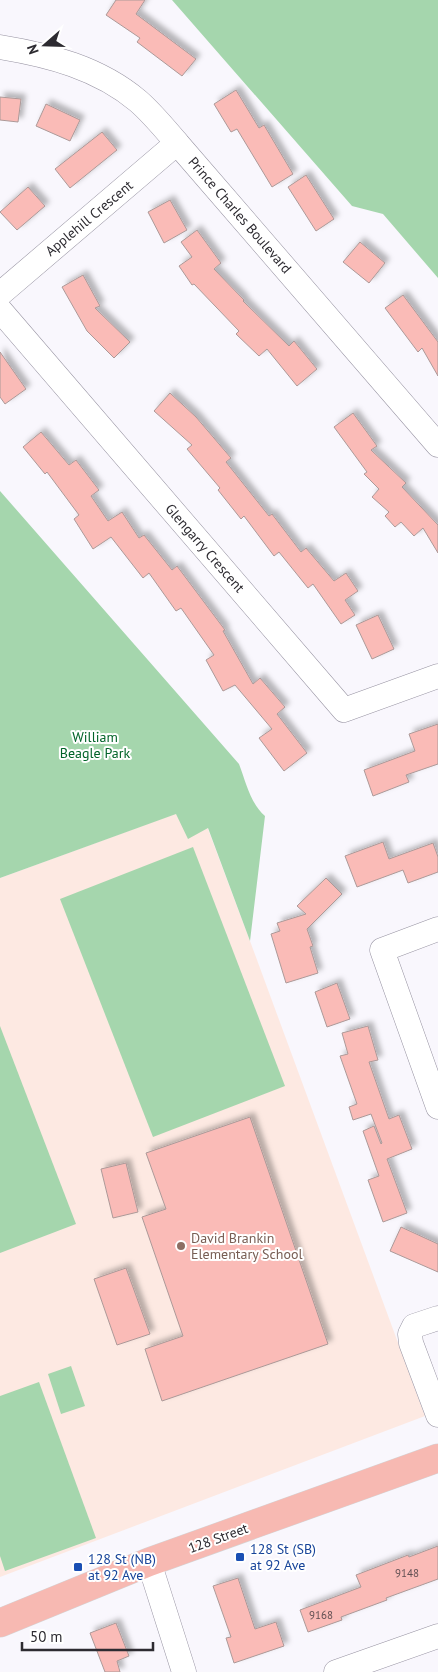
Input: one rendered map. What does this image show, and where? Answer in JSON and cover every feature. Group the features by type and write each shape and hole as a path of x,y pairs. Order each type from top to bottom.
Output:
{"main road":[{"name":"128 Street","path":"0,1623 149,1562 438,1458"}],"street":[{"name":"Prince Charles Boulevard","path":"0,47 41,54 78,65 113,84 138,101 177,143 438,445"},
{"name":"Applehill Crescent","path":"0,294 177,143"},
{"name":"Glengarry Crescent","path":"0,310 344,710 438,676"},
{"path":"438,929 382,950 438,1107"},
{"path":"438,1318 414,1326 410,1334 411,1343 438,1415"},
{"path":"149,1562 184,1672"},
{"path":"336,1672 438,1636"}],"shaded area":[{"name":"David Brankin Elementary School","path":"199,805 425,1416 0,1577 0,878"}],"green space":[{"path":"172,0 438,0 438,278 383,214 352,206"},
{"name":"William Beagle Park","path":"0,491 239,764 252,799 265,816 250,941 208,828 188,839 176,814 0,878"},
{"path":"193,847 285,1086 153,1137 60,899"},
{"path":"0,1026 76,1224 0,1253"},
{"path":"71,1366 85,1406 61,1414 48,1374"},
{"path":"39,1382 96,1538 5,1571 0,1556 0,1396"}],"building":[{"path":"116,0 145,0 136,14 196,59 182,76 137,42 140,38 106,15"},
{"path":"236,90 259,128 264,125 293,174 272,187 237,129 231,132 214,104"},
{"path":"0,97 21,99 18,122 0,120"},
{"path":"46,104 80,120 70,141 36,126"},
{"path":"102,132 117,150 70,188 55,169"},
{"path":"306,175 334,219 316,231 288,187"},
{"path":"28,187 45,206 17,230 0,212"},
{"path":"170,200 187,230 164,243 148,212"},
{"path":"197,230 221,263 214,269 243,301 289,346 294,341 317,369 297,386 267,349 259,356 236,334 239,331 194,284 192,285 179,266 192,257 181,242"},
{"path":"360,242 385,263 369,283 343,262"},
{"path":"83,275 100,306 95,308 130,342 114,358 87,331 62,287"},
{"path":"403,295 438,342 438,376 422,348 418,352 385,308"},
{"path":"0,352 26,389 5,404 0,397"},
{"path":"170,393 196,417 231,458 226,462 269,516 272,514 301,552 306,548 334,581 346,573 358,591 345,600 355,615 341,624 313,584 308,588 279,552 274,556 244,516 241,519 218,490 220,488 187,449 192,445 154,411"},
{"path":"353,413 377,446 371,450 406,483 402,487 438,525 438,553 423,528 414,536 401,522 395,527 385,516 389,512 372,497 379,489 364,474 367,472 334,427"},
{"path":"41,432 69,465 76,460 99,490 91,496 108,521 122,512 139,538 144,535 172,570 177,566 225,630 223,631 253,684 260,678 285,707 277,714 307,753 284,771 259,738 272,729 235,685 223,691 206,660 214,655 181,608 176,611 149,573 143,578 111,537 93,549 74,519 79,515 47,472 45,474 23,447"},
{"path":"378,615 394,649 372,659 356,625"},
{"path":"438,724 438,764 406,775 409,782 373,796 364,770 415,751 409,734"},
{"path":"383,842 389,859 433,843 438,857 438,872 408,883 403,870 357,887 345,856"},
{"path":"326,878 342,894 307,929 313,946 310,947 318,973 286,983 271,934 280,931 277,923 306,914 297,906"},
{"path":"337,983 350,1019 327,1027 315,992"},
{"path":"368,1026 378,1060 369,1062 389,1119 399,1115 412,1149 387,1159 407,1213 383,1222 368,1180 379,1176 363,1131 374,1126 382,1143 371,1114 353,1120 349,1107 357,1104 340,1056 348,1054 342,1033"},
{"path":"250,1117 328,1344 162,1401 145,1349 183,1336 142,1217 166,1209 146,1153"},
{"path":"126,1163 138,1212 113,1218 101,1169"},
{"path":"401,1227 438,1244 438,1272 390,1251"},
{"path":"126,1268 150,1334 117,1345 94,1279"},
{"path":"438,1546 438,1579 386,1598 387,1600 341,1617 342,1620 308,1632 300,1610 361,1587 356,1575 408,1555 409,1557"},
{"path":"238,1578 255,1629 276,1622 284,1646 234,1663 226,1638 231,1637 213,1586"},
{"path":"116,1623 129,1656 117,1661 120,1672 105,1672 90,1633"}],"place":[{"name":"David Brankin Elementary School","path":"181,1246"},
{"name":"128 St (SB) at 92 Ave","path":"240,1557"},
{"name":"128 St (NB) at 92 Ave","path":"78,1567"}]}
